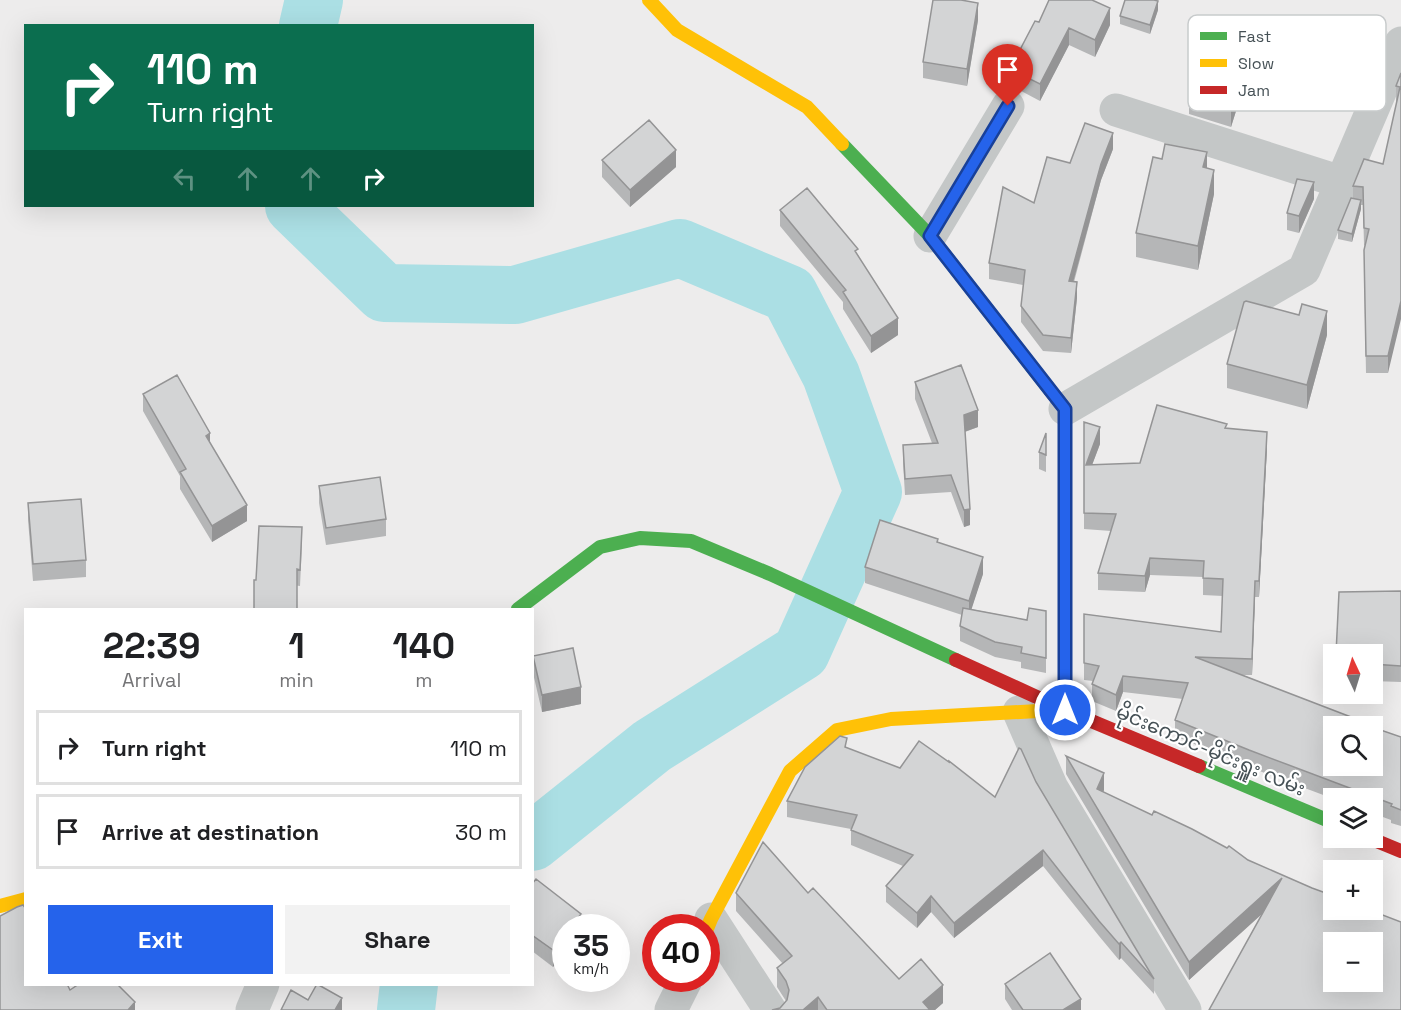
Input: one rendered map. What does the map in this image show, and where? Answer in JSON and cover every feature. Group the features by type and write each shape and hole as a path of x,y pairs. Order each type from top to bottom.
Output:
{"street":[{"path":"649,0 677,30 807,107 930,236 1065,409 1065,710 891,718 837,730 790,771 715,914"},
{"path":"1386,78 1401,43"},
{"path":"930,236 1008,106"},
{"path":"1116,110 1341,182"},
{"path":"1065,409 1304,270 1372,111"},
{"name":"မိုင်းကောင်-မိုင်းရှူး လမ်း","path":"519,608 600,547 640,538 691,541 770,574 1065,710 1323,818"},
{"path":"1019,712 1052,788 1185,1010"},
{"path":"1383,844 1401,851"},
{"path":"0,906 24,900"},
{"path":"720,940 770,1010"},
{"path":"252,1010 261,986"},
{"path":"672,1010 680,992"}],"building":[{"path":"933,0 961,0 978,3 967,69 923,62"},
{"path":"1049,0 1092,0 1110,8 1095,40 1069,28 1040,84 1010,69 1035,21 1039,22"},
{"path":"1125,0 1158,1 1150,25 1120,16"},
{"path":"1401,73 1401,301 1388,356 1366,356 1364,250 1369,229 1364,228 1363,187 1353,186 1364,159 1383,164 1400,87 1396,86"},
{"path":"649,120 676,150 630,190 602,160"},
{"path":"1085,123 1113,133 1101,164 1069,281 1077,282 1071,338 1043,335 1021,306 1025,270 989,263 1003,187 1034,203 1047,157 1070,163"},
{"path":"1165,144 1207,152 1203,167 1214,170 1198,246 1136,233 1153,157 1162,159"},
{"path":"1297,179 1314,182 1299,216 1287,213"},
{"path":"807,188 858,249 855,251 898,318 871,336 843,292 846,290 780,210"},
{"path":"1351,198 1361,200 1352,234 1338,230"},
{"path":"1246,301 1299,315 1302,304 1327,311 1307,385 1227,364"},
{"path":"961,365 978,410 964,415 970,509 964,510 951,475 905,479 903,445 938,443 915,382"},
{"path":"177,375 210,433 206,436 247,505 212,526 180,472 186,469 143,394"},
{"path":"1157,405 1227,424 1225,428 1267,432 1259,581 1255,581 1252,659 1195,657 1348,716 1323,716 1323,776 1383,776 1383,731 1401,737 1401,810 1383,801 1383,788 1350,788 1175,720 1188,683 1123,676 1116,695 1092,684 1099,666 1084,663 1084,614 1221,632 1223,579 1203,578 1204,561 1150,558 1145,576 1098,573 1116,514 1084,513 1084,422 1100,427 1086,465 1140,463"},
{"path":"1046,433 1046,455 1039,452"},
{"path":"380,477 386,519 326,528 319,486"},
{"path":"81,499 86,560 33,564 28,503"},
{"path":"880,520 983,557 969,601 865,567"},
{"path":"259,526 302,527 300,570 297,569 297,608 254,608 254,580 256,580"},
{"path":"1401,591 1401,666 1383,665 1383,644 1336,644 1339,592"},
{"path":"963,608 1027,620 1029,608 1046,611 1046,658 1021,653 1022,647 995,642 960,626"},
{"path":"573,648 581,687 542,695 534,656"},
{"path":"840,736 847,738 845,747 900,768 919,741 995,797 1019,748 1021,749 1036,782 1154,979 1099,921 1043,850 954,923 931,896 917,913 886,886 913,855 851,830 857,815 787,801 805,767"},
{"path":"1066,756 1104,773 1097,789 1152,815 1154,811 1227,848 1229,846 1248,860 1323,892 1323,920 1383,920 1383,915 1401,922 1401,1010 1209,1010 1282,878 1189,962"},
{"path":"763,842 808,893 813,888 899,979 921,959 943,985 923,1002 930,1010 827,1010 818,997 803,1010 772,1010 780,1008 787,1000 789,990 777,968 792,956 736,893"},
{"path":"536,879 581,914 552,914 552,949 534,936 534,882"},
{"path":"24,906 24,986 68,986 70,990 76,986 119,986 135,1002 128,1010 0,1010 0,916 17,907"},
{"path":"1050,953 1081,999 1063,1010 1023,1010 1005,984"},
{"path":"316,986 321,986 342,998 335,1010 281,1010 291,990 308,1000"}],"waterway":[{"path":"308,24 314,0"},
{"path":"295,207 384,293 515,295 680,248 789,294 831,375 873,492 801,652 652,746 534,840"},
{"path":"406,1010 409,986"}],"traffic: fast":[{"path":"842,144 930,236 1050,390"},
{"path":"519,608 600,547 640,538 691,541 770,574 956,660"},
{"path":"1199,766 1323,818"}],"traffic: slow":[{"path":"649,0 677,30 807,107 842,144"},
{"path":"714,914 790,771 837,730 891,719 1056,710"},
{"path":"0,906 24,900"}],"traffic: jam":[{"path":"1050,390 1065,409 1065,710 1056,710"},
{"path":"956,660 1065,710 1199,766"},
{"path":"1383,844 1401,851"}],"route":[{"path":"1008,106 930,236 1065,409 1065,710"}]}
